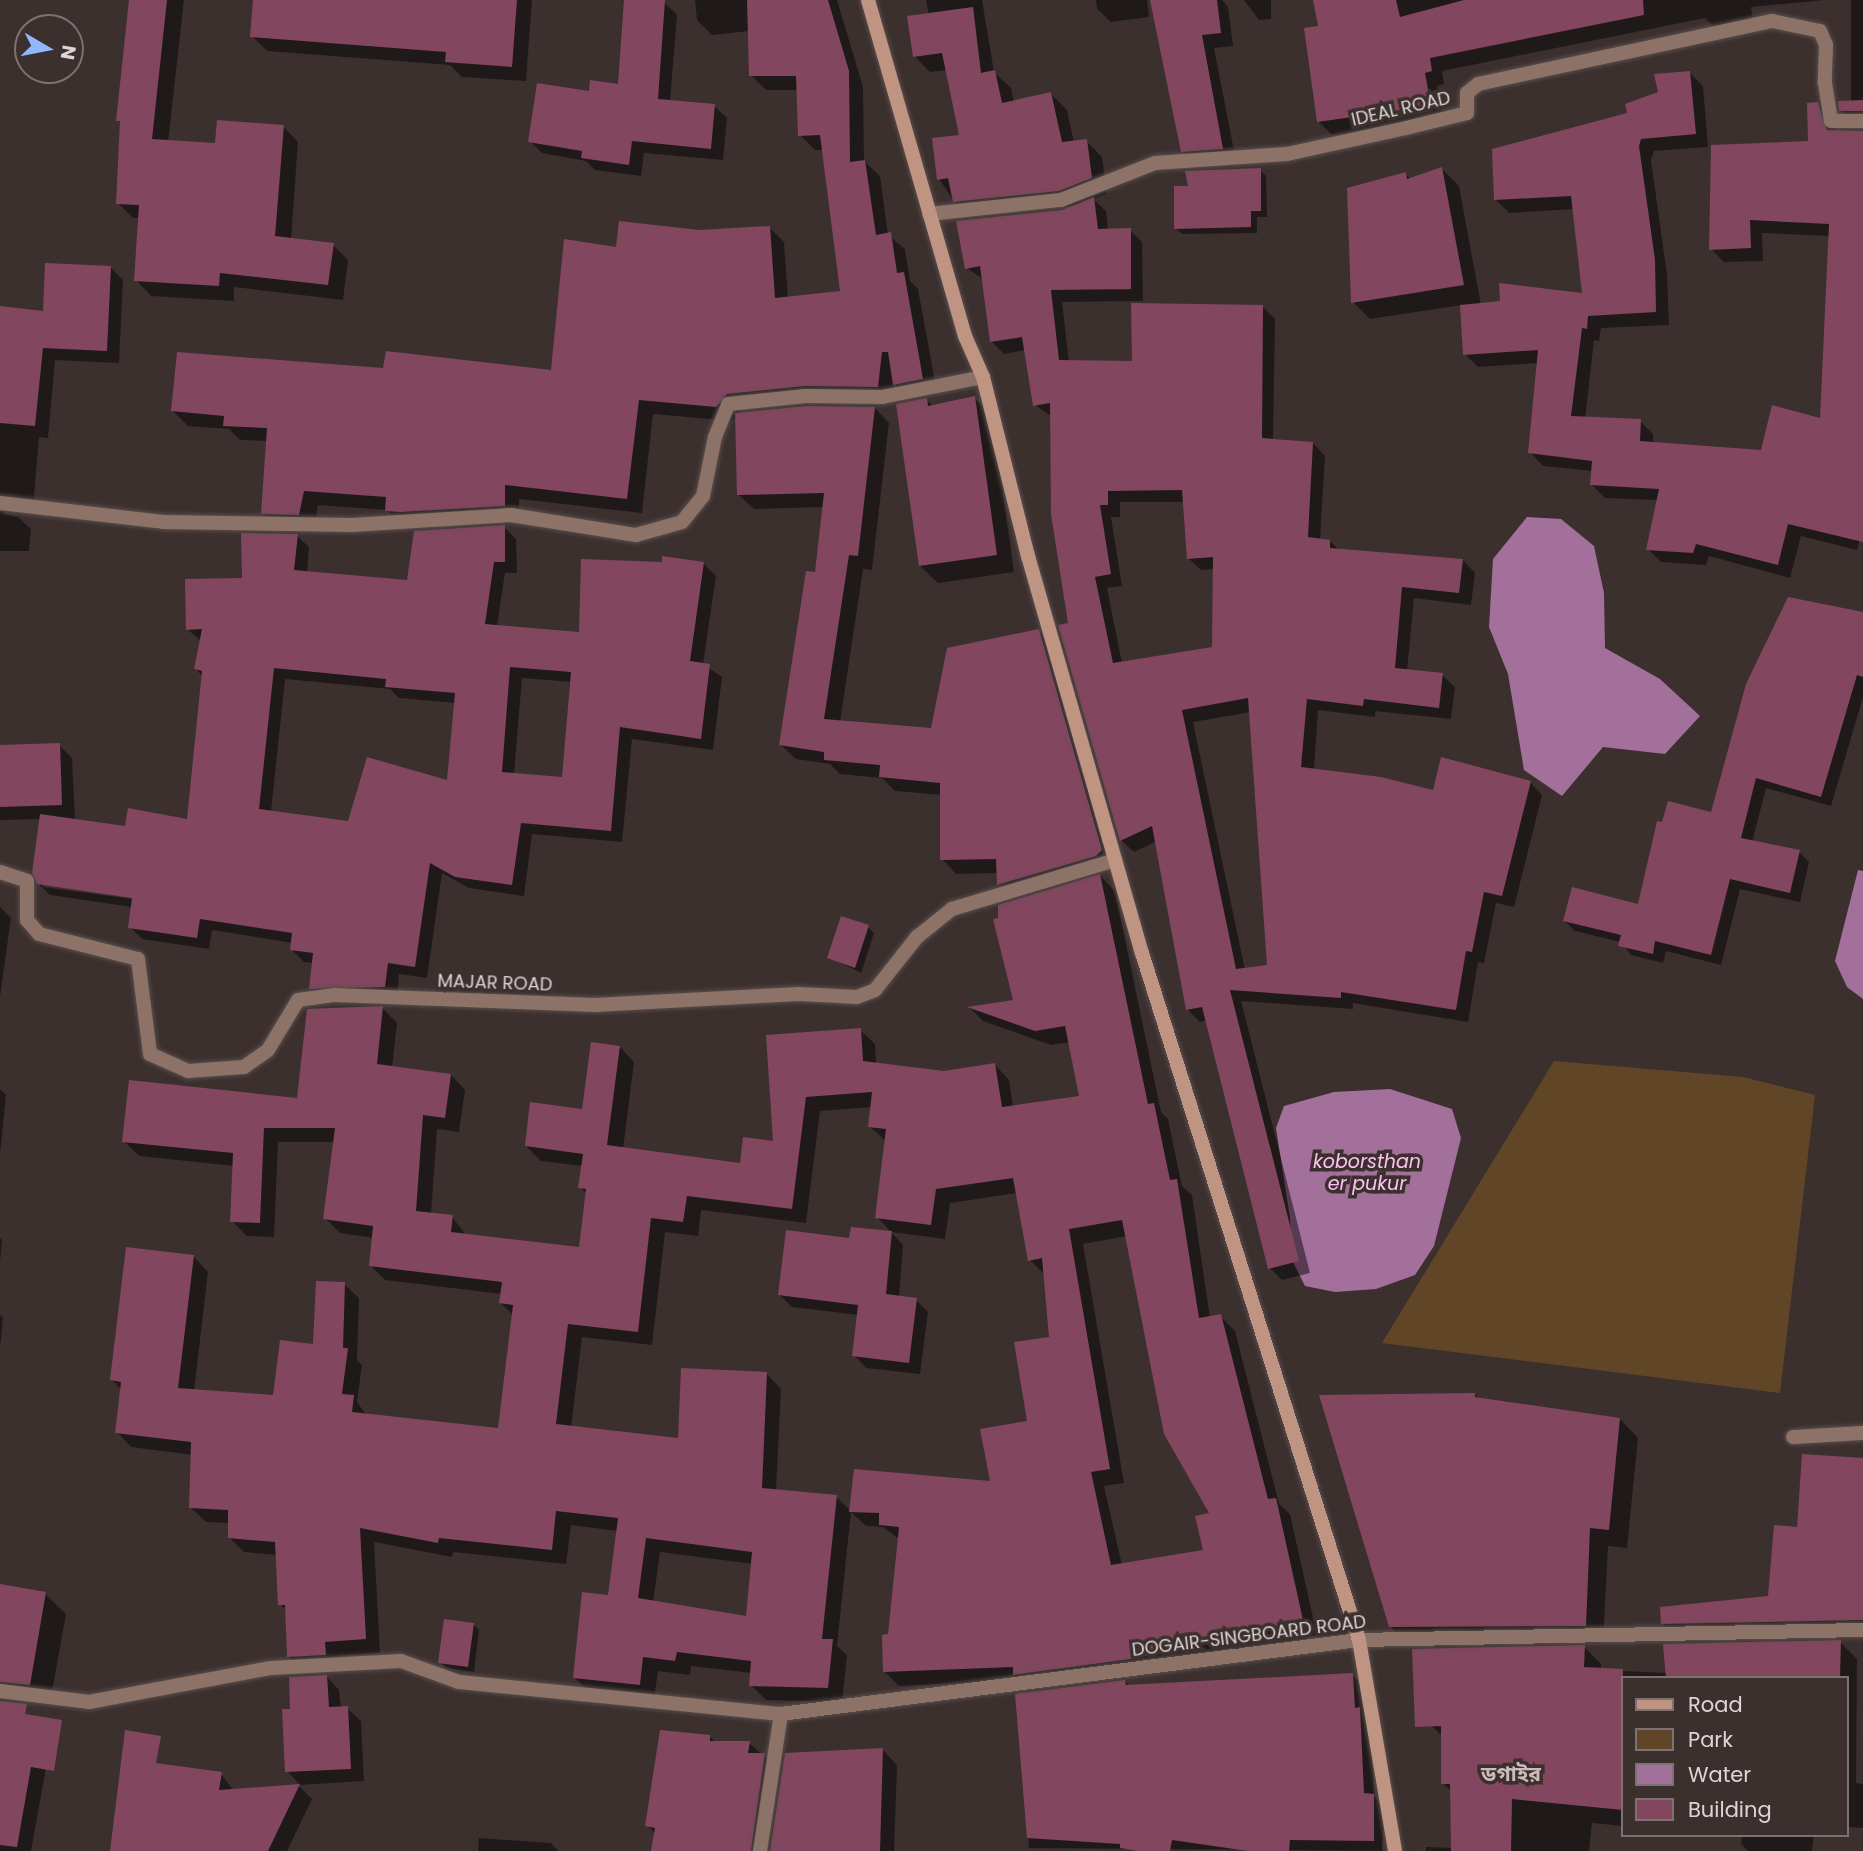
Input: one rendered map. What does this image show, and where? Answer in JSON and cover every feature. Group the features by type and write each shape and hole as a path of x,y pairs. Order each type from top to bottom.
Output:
{"street":[{"path":"868,0 965,336 983,377 1028,556 1115,860 1359,1640 1395,1851"},
{"name":"IDEAL ROAD","path":"929,214 1061,200 1155,163 1287,154 1406,128 1466,113 1467,93 1478,83 1772,21 1820,31 1826,45 1825,83 1831,121 1863,121"},
{"path":"0,503 163,522 352,525 512,515 636,535 682,522 703,496 715,437 728,404 806,397 882,397 983,377"},
{"name":"MAJAR ROAD","path":"0,872 27,881 27,920 39,933 138,959 150,1054 188,1071 244,1066 268,1050 298,1000 335,995 594,1005 798,993 857,997 875,990 917,937 952,909 1115,860"},
{"path":"1793,1437 1863,1433"},
{"name":"DOGAIR-SINGBOARD ROAD","path":"0,1691 89,1702 271,1668 401,1661 459,1682 780,1714 1359,1640 1863,1630"},
{"path":"760,1851 780,1714"}],"green space":[{"path":"1554,1061 1743,1077 1815,1095 1780,1393 1382,1343"}],"water":[{"path":"1527,517 1561,519 1594,546 1604,593 1605,648 1660,679 1700,716 1665,754 1603,747 1562,796 1524,770 1508,674 1489,627 1493,559"},
{"path":"1858,870 1863,871 1863,999 1847,987 1835,961"},
{"name":"koborsthan er pukur","path":"1390,1089 1452,1109 1461,1138 1434,1246 1415,1275 1376,1289 1335,1292 1305,1286 1291,1258 1290,1218 1276,1128 1284,1106 1334,1092"}],"building":[{"path":"129,0 167,0 152,139 215,143 217,120 284,125 275,236 334,243 328,285 220,273 219,286 134,281 139,205 116,204 120,121 116,121"},
{"path":"253,0 517,0 512,67 445,62 446,52 250,37"},
{"path":"624,0 665,0 658,99 715,104 711,149 632,141 629,165 581,158 582,151 528,142 537,83 589,91 590,80 618,84"},
{"path":"747,0 828,0 849,71 850,162 865,160 876,235 891,232 897,273 904,272 923,379 893,385 888,352 882,352 878,387 805,386 727,394 716,407 639,400 627,499 505,485 505,506 400,512 385,511 386,497 304,491 299,515 261,514 267,428 223,426 224,416 171,411 177,352 383,368 386,351 551,370 564,239 616,247 619,221 699,230 770,226 775,298 840,291 820,135 798,136 796,76 749,76"},
{"path":"1150,0 1217,0 1221,33 1202,35 1223,149 1181,152"},
{"path":"1313,0 1396,0 1400,17 1464,0 1643,0 1644,15 1430,58 1432,71 1425,73 1431,106 1317,122 1304,28 1318,26"},
{"path":"973,7 981,73 995,70 1002,103 1051,92 1062,142 1087,139 1092,178 1059,191 953,202 948,178 937,180 932,138 959,135 942,53 913,57 907,16"},
{"path":"1690,71 1696,134 1641,139 1639,146 1655,260 1656,312 1588,316 1587,329 1582,328 1571,416 1641,419 1640,441 1761,450 1772,405 1820,418 1829,224 1750,220 1751,248 1709,250 1711,145 1808,141 1807,103 1818,102 1827,130 1863,131 1863,542 1788,524 1778,565 1696,544 1693,553 1646,550 1659,489 1590,485 1592,461 1528,453 1538,350 1463,355 1460,305 1500,301 1499,283 1582,293 1571,196 1494,200 1492,149 1627,113 1625,104 1658,92 1654,74"},
{"path":"1863,100 1863,111 1839,111 1838,101"},
{"path":"1442,167 1464,285 1351,303 1347,188 1406,172 1407,179"},
{"path":"1261,168 1261,211 1251,211 1251,227 1174,229 1174,186 1188,186 1185,171"},
{"path":"1094,197 1098,229 1131,228 1131,289 1051,290 1059,360 1132,361 1131,303 1263,305 1262,438 1313,442 1308,537 1330,540 1330,548 1463,559 1459,593 1402,587 1395,668 1443,673 1439,708 1364,699 1363,706 1307,699 1301,767 1381,777 1433,790 1441,757 1531,781 1502,896 1484,892 1472,952 1466,951 1456,1010 1341,992 1341,998 1230,990 1299,1261 1268,1269 1202,1007 1186,1010 1152,826 1120,841 1058,625 1068,623 1051,514 1050,403 1033,406 1022,337 990,342 980,266 965,269 956,221 1062,210","holes":["1182,490 1187,559 1213,557 1212,647 1113,663 1095,577 1111,574 1100,505 1108,505 1108,491","1248,698 1267,965 1236,969 1182,710"]},
{"path":"45,263 111,266 107,351 43,348 35,426 0,423 0,306 43,311"},
{"path":"975,396 997,555 919,566 896,404 927,398 928,406"},
{"path":"806,406 875,407 858,556 849,555 824,719 931,728 947,648 1039,629 1102,850 1096,856 997,885 996,859 940,860 940,783 879,777 880,765 824,760 824,752 779,745 806,571 815,572 824,493 737,495 735,413"},
{"path":"505,525 505,562 494,562 485,624 579,632 581,559 662,562 662,556 704,562 690,661 710,664 701,739 620,727 611,831 521,823 512,885 455,877 430,863 415,967 388,963 385,987 309,989 313,953 290,950 292,933 200,919 197,938 128,928 132,898 37,884 32,873 40,814 125,826 128,808 187,819 202,671 194,669 202,629 186,630 185,579 242,578 241,533 298,534 294,570 407,580 414,531","holes":["510,667 571,672 562,777 502,772","274,668 386,679 385,687 455,693 447,780 367,757 348,821 259,809"]},
{"path":"1788,597 1863,612 1863,677 1857,675 1821,797 1756,778 1741,838 1800,850 1790,893 1730,879 1711,955 1655,941 1653,954 1618,946 1621,935 1563,921 1572,887 1638,904 1657,821 1662,822 1668,801 1711,812 1746,684"},
{"path":"60,743 62,805 0,807 0,745"},
{"path":"1100,874 1148,1104 1154,1103 1170,1180 1177,1179 1199,1318 1221,1314 1268,1499 1276,1498 1303,1620 1131,1659 1013,1675 1013,1667 883,1672 882,1635 888,1634 899,1527 879,1525 879,1513 849,1512 854,1469 990,1481 980,1429 1027,1421 1014,1342 1049,1337 1042,1258 1028,1261 1013,1178 936,1189 931,1225 875,1218 886,1129 868,1127 872,1092 806,1097 792,1209 687,1196 683,1222 651,1218 638,1332 568,1324 556,1424 678,1438 681,1368 767,1372 762,1488 837,1495 822,1639 833,1639 828,1688 749,1686 751,1661 677,1652 675,1661 643,1657 640,1685 573,1678 582,1592 608,1595 618,1518 556,1511 552,1550 439,1538 438,1543 360,1528 366,1639 325,1642 326,1655 287,1657 285,1605 278,1605 275,1542 228,1538 228,1510 189,1508 191,1442 115,1433 121,1382 110,1380 126,1247 194,1255 178,1388 273,1395 280,1340 313,1344 316,1281 345,1282 343,1348 348,1348 342,1394 354,1395 352,1412 498,1428 513,1305 499,1303 502,1282 369,1266 373,1226 323,1219 335,1128 264,1128 260,1223 230,1222 233,1153 122,1142 129,1080 297,1098 307,1009 383,1006 377,1064 451,1074 445,1118 423,1115 416,1211 453,1215 451,1232 579,1247 586,1189 578,1188 583,1154 525,1146 530,1102 582,1109 591,1042 620,1046 607,1145 740,1163 743,1137 773,1141 766,1035 861,1028 863,1061 944,1071 995,1063 1002,1107 1079,1096 1065,1026 1035,1031 967,1007 1013,1000 993,919 998,918 998,905","holes":["1122,1220 1164,1434 1209,1513 1195,1516 1203,1550 1111,1565 1091,1472 1110,1469 1069,1229","646,1538 752,1552 746,1616 638,1598"]},
{"path":"841,916 869,925 855,968 827,958"},
{"path":"851,1227 892,1231 886,1294 917,1298 909,1363 852,1356 858,1305 778,1295 786,1230 849,1238"},
{"path":"1475,1393 1475,1397 1620,1418 1609,1530 1590,1528 1586,1626 1389,1627 1319,1395"},
{"path":"1802,1454 1863,1458 1863,1620 1661,1624 1660,1607 1768,1596 1774,1525 1797,1527"},
{"path":"0,1584 46,1592 30,1685 0,1682"},
{"path":"444,1619 474,1623 468,1667 438,1663"},
{"path":"1841,1640 1840,1676 1666,1676 1663,1644"},
{"path":"1585,1645 1584,1667 1623,1669 1622,1810 1512,1799 1511,1851 1451,1851 1450,1784 1441,1784 1441,1726 1415,1727 1412,1649"},
{"path":"1353,1673 1355,1708 1360,1707 1364,1793 1374,1794 1374,1841 1290,1840 1289,1851 1248,1851 1172,1840 1170,1851 1138,1851 1120,1848 1120,1844 1027,1838 1015,1694 1125,1680 1126,1685"},
{"path":"327,1675 329,1707 348,1706 351,1769 285,1772 282,1709 290,1709 289,1677"},
{"path":"0,1701 27,1704 25,1714 62,1720 54,1771 31,1767 17,1847 0,1845"},
{"path":"125,1730 161,1736 156,1763 222,1772 219,1790 300,1784 268,1851 110,1851"},
{"path":"660,1730 710,1735 710,1741 750,1741 748,1753 765,1753 751,1851 651,1851 655,1828 645,1826"},
{"path":"883,1748 880,1851 770,1851 785,1753"}],"district":[{"name":"ডগাইর","path":"1511,1774"}]}
